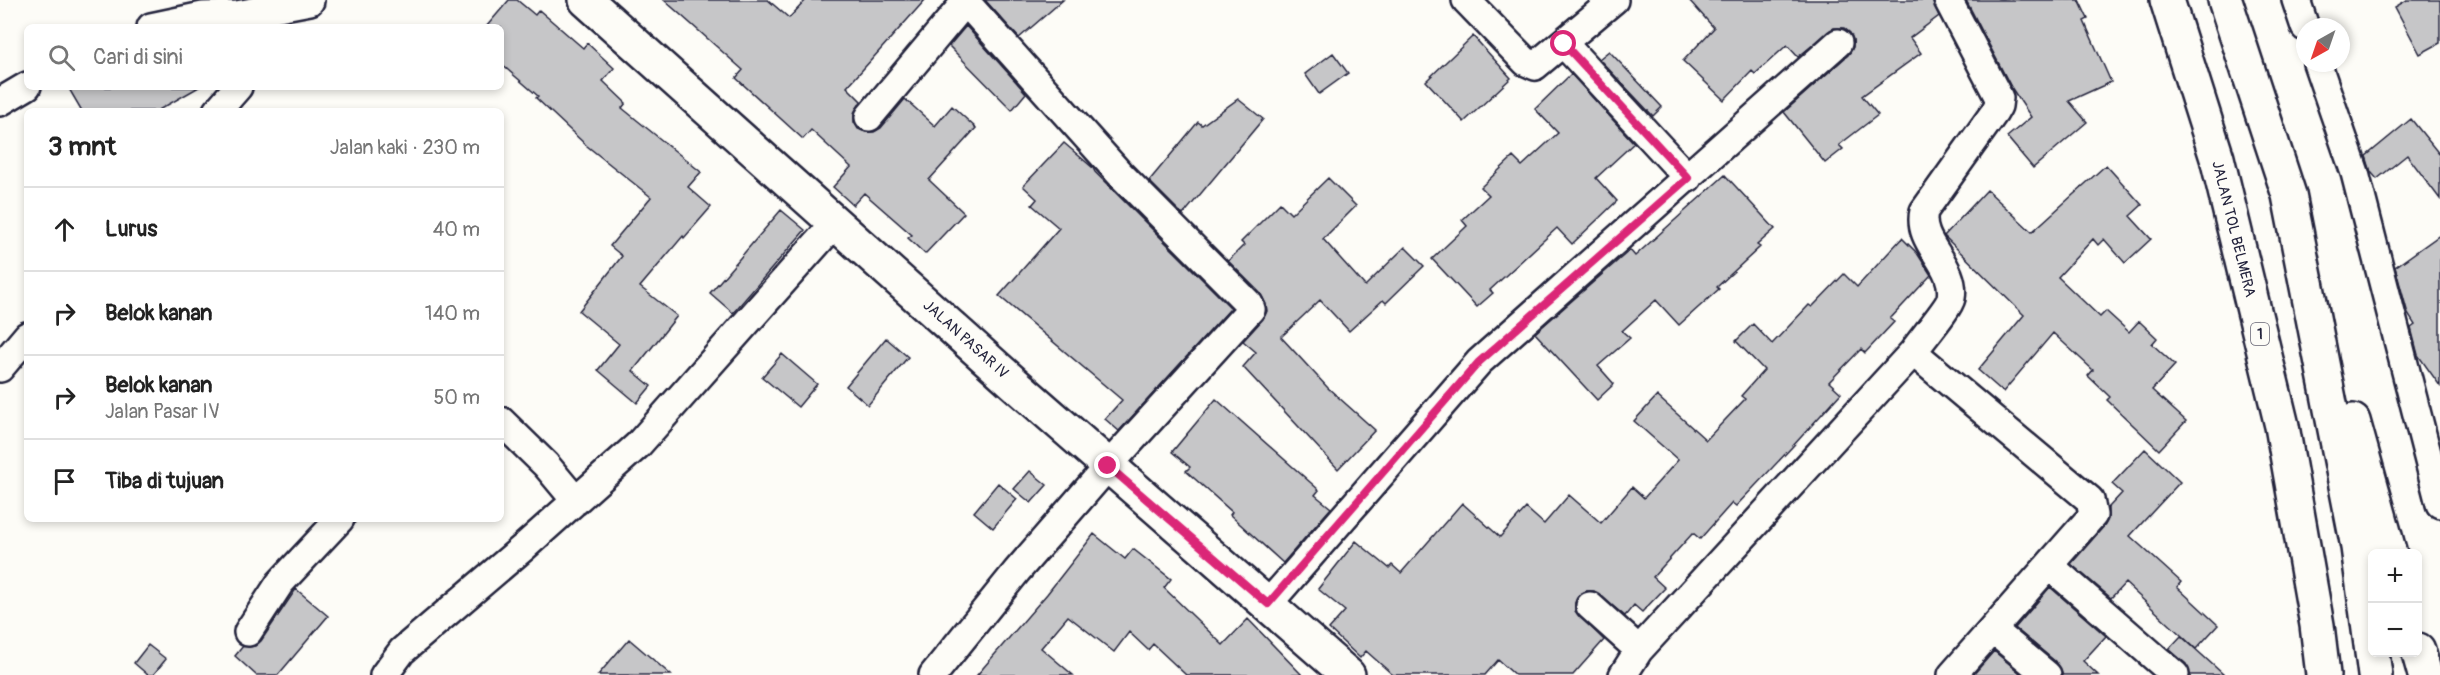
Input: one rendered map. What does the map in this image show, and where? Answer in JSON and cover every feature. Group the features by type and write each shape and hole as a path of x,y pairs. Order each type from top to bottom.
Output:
{"main road":[{"name":"JALAN PASAR IV","path":"586,0 1108,466 1348,675"},
{"name":"JALAN TOL BELMERA","path":"2167,0 2217,158 2282,426 2317,625 2323,675"},
{"path":"2225,0 2289,195 2389,549"},
{"path":"2289,195 2358,547 2375,675"},
{"path":"2420,657 2425,675"}],"street":[{"path":"869,117 965,0 1119,173 1249,304 1251,309 1108,466 1017,571 933,675"},
{"path":"1466,0 1526,62 1535,66 1614,0"},
{"path":"1623,675 1640,650 1913,352 1951,299 1950,278 1925,236 1921,221 1924,211 1994,113 2000,98 1948,0"},
{"path":"2296,0 2302,18"},
{"path":"165,24 203,16 237,15 310,1"},
{"path":"291,24 310,1"},
{"path":"1268,604 1479,362 1838,43"},
{"path":"1564,44 1688,178"},
{"path":"2320,72 2355,173 2440,504"},
{"path":"0,102 24,89"},
{"path":"220,108 235,90"},
{"path":"384,675 402,651 638,445 836,222"},
{"path":"0,368 24,340"},
{"path":"1913,352 2090,500 2093,515 1952,675"},
{"path":"504,424 546,465 576,501"},
{"path":"248,632 280,583 337,522"},
{"path":"2050,566 2175,675"},
{"path":"1590,606 1640,650"},
{"path":"1993,630 2047,675"}],"building":[{"path":"509,0 517,0 535,15 539,10 583,48 587,43 614,68 603,81 626,103 622,108 701,172 688,187 711,207 640,287 677,316 633,371 651,386 637,403 598,370 619,344 579,311 622,256 610,246 651,197 587,146 536,98 538,96 504,67 504,24 489,24"},
{"path":"664,0 768,0 789,18 806,0 925,0 847,87 861,101 854,114 854,122 858,129 866,132 874,132 881,128 905,99 935,126 952,106 976,128 929,180 964,213 925,254 908,238 912,235 864,193 853,205 833,187 851,167 811,130 803,139 736,78 743,70"},
{"path":"985,0 1063,0 1019,38"},
{"path":"1689,0 1932,0 1939,16 1910,38 1921,53 1862,96 1878,115 1839,145 1843,149 1825,163 1784,112 1848,55 1853,47 1850,33 1844,28 1834,28 1798,57 1787,45 1755,74 1752,71 1724,100 1683,61 1714,28"},
{"path":"1966,0 2079,0 2088,19 2084,21 2111,82 2069,101 2087,122 2033,168 2007,137 2031,117 2011,87"},
{"path":"2407,0 2440,0 2440,43 2420,54 2395,7"},
{"path":"966,26 1026,93 1012,110 949,46"},
{"path":"1473,36 1511,78 1464,122 1426,81"},
{"path":"1609,51 1662,107 1653,116 1599,59"},
{"path":"1333,53 1348,73 1319,94 1305,74"},
{"path":"1571,74 1634,143 1596,178 1617,201 1572,244 1557,228 1490,290 1493,293 1477,307 1432,259 1467,226 1462,220 1489,195 1481,187 1513,157 1522,166 1558,133 1535,109"},
{"path":"70,90 194,90 162,108 80,108"},
{"path":"1238,99 1263,119 1183,215 1149,181 1198,122 1202,125"},
{"path":"2411,119 2440,155 2440,199 2407,155 2377,179 2371,172 2366,156"},
{"path":"1064,143 1093,168 1231,308 1119,431 1105,419 1122,400 999,296 1059,228 1032,205 1037,199 1023,186"},
{"path":"2106,165 2142,205 2130,216 2151,239 2125,263 2104,239 2098,245 2093,239 2058,277 2100,317 2106,311 2129,332 2139,321 2157,338 2152,344 2175,365 2152,390 2186,421 2159,450 2107,400 2110,397 2088,376 2093,370 2053,333 2003,392 1978,370 2024,315 1944,236 1987,190 2032,232"},
{"path":"1725,175 1775,229 1757,245 1760,247 1717,287 1719,289 1679,325 1656,300 1622,331 1630,338 1598,366 1614,384 1597,400 1535,333 1630,250 1635,256"},
{"path":"1328,178 1356,206 1323,239 1365,286 1405,247 1424,266 1386,303 1383,300 1349,331 1320,300 1281,337 1328,388 1375,430 1338,469 1243,367 1256,352 1243,341 1263,319 1267,311 1260,293 1228,261 1244,245 1241,242 1280,203 1291,214"},
{"path":"781,210 805,230 733,313 710,293"},
{"path":"2440,235 2440,386 2418,355 2411,328 2415,325 2408,314 2395,267"},
{"path":"1902,238 1917,253 1931,275 1890,319 1894,322 1865,353 1861,349 1829,382 1841,393 1792,447 1736,506 1732,503 1700,539 1693,533 1653,577 1665,588 1642,612 1634,605 1625,616 1594,591 1586,591 1579,595 1575,603 1575,611 1604,640 1573,675 1515,675 1498,660 1485,675 1393,675 1366,651 1360,658 1329,629 1345,611 1318,589 1356,541 1389,568 1392,565 1401,573 1462,503 1500,537 1526,508 1544,524 1569,495 1601,523 1632,487 1644,498 1678,460 1634,421 1657,396 1706,440 1745,399 1741,396 1764,370 1736,341 1753,324 1772,344 1809,305 1812,307 1844,274 1857,287"},
{"path":"886,338 908,357 868,405 846,386"},
{"path":"782,354 817,384 798,407 762,377"},
{"path":"1216,399 1319,490 1315,495 1331,508 1283,563 1230,515 1232,512 1186,471 1190,467 1172,452"},
{"path":"2145,449 2180,482 2130,536 2181,582 2177,587 2218,625 2196,649 2125,583 2111,598 2071,564 2105,525 2108,519 2108,508 2122,493 2112,484"},
{"path":"1030,471 1047,485 1031,503 1014,489"},
{"path":"998,483 1017,499 993,528 974,512"},
{"path":"1094,534 1125,559 1133,549 1171,579 1164,588 1223,645 1248,619 1302,675 1186,675 1153,644 1148,650 1129,632 1114,652 1068,616 1041,648 1073,675 977,675 1047,594"},
{"path":"2050,587 2106,636 2083,661 2098,675 2062,675 2057,663 2015,628"},
{"path":"296,589 328,616 278,675 256,675 235,656 243,646 255,646 261,641"},
{"path":"2181,636 2224,675 2190,675 2186,664 2169,649"},
{"path":"629,639 671,675 598,675"},
{"path":"148,645 166,659 153,675 148,675 134,663"},
{"path":"1994,651 2020,673 2018,675 1973,675"}],"route":[{"path":"1108,466 1268,604 1479,362 1688,178 1564,44"}]}
